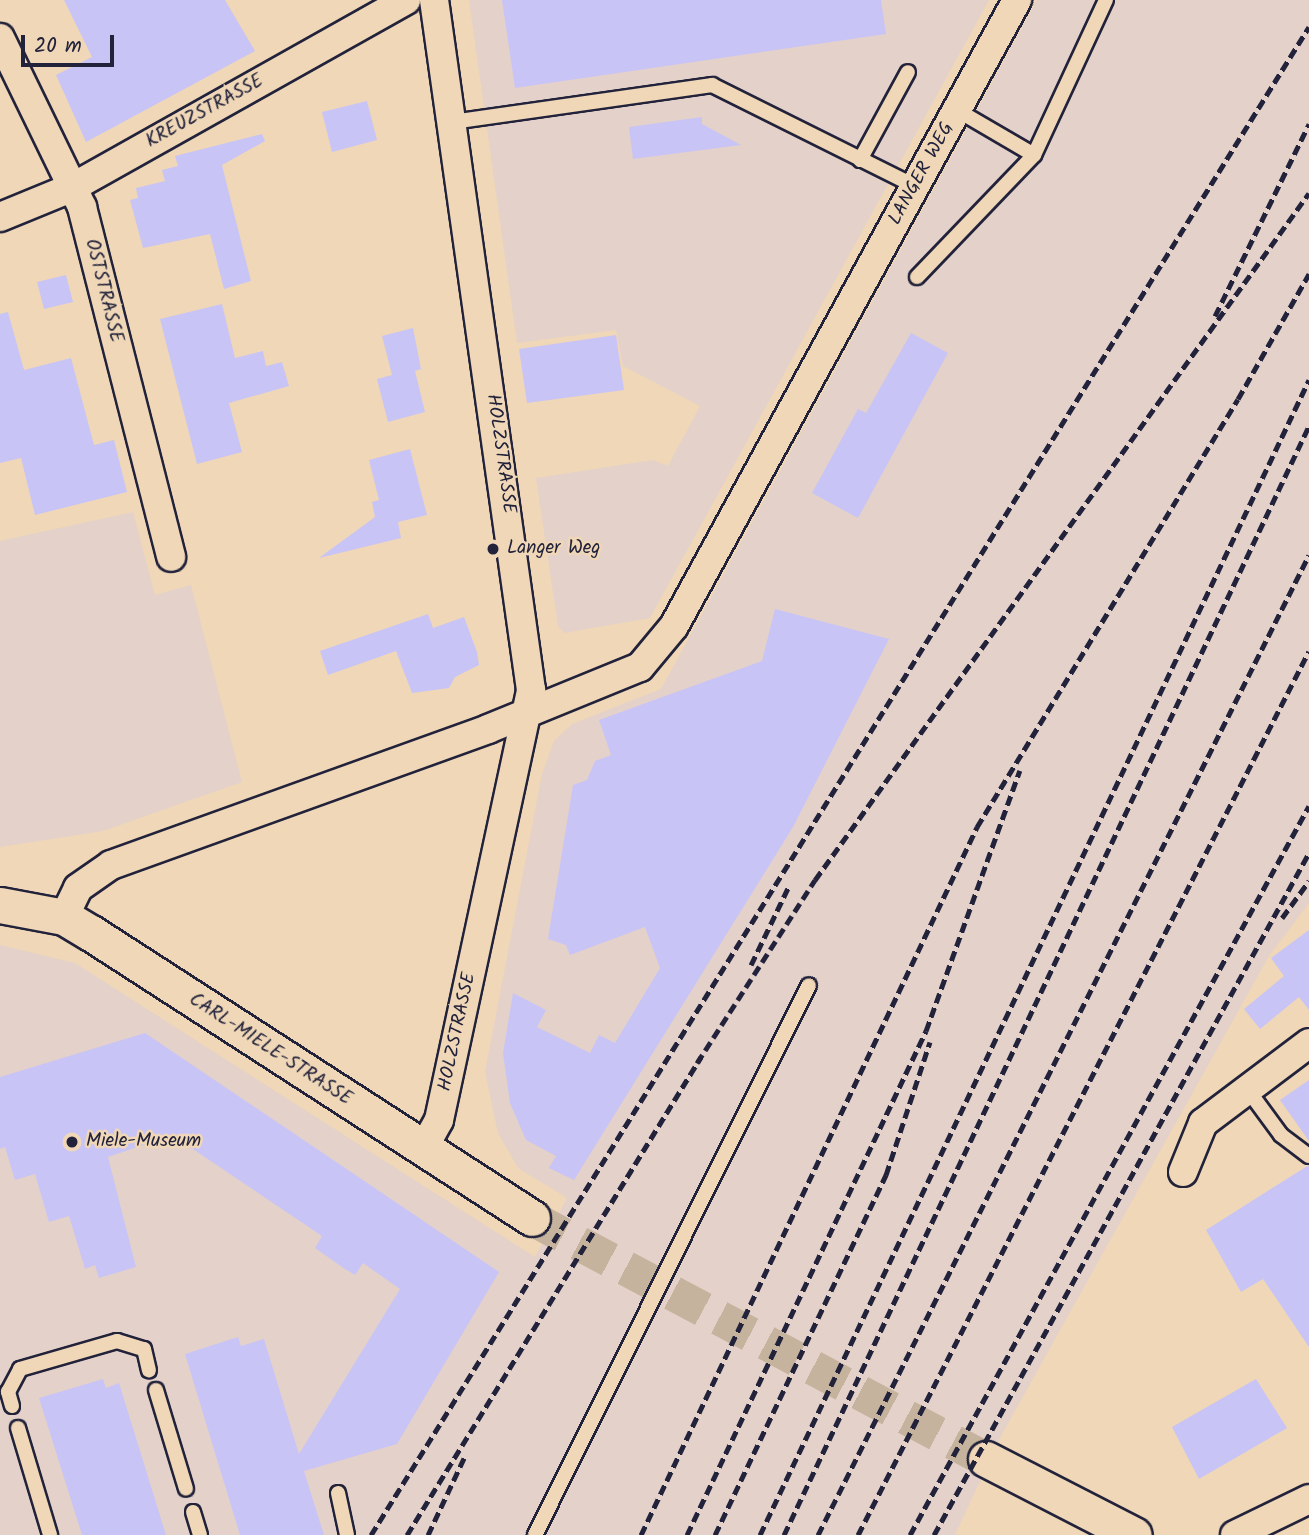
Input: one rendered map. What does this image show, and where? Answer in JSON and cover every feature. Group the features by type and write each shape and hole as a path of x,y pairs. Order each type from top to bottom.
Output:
{"street":[{"name":"KREUZSTRASSE","path":"0,216 73,187 407,0"},
{"name":"HOLZSTRASSE","path":"422,1149 439,1120 528,714 531,665 434,0"},
{"name":"LANGER WEG","path":"64,917 78,888 111,865 528,714 640,667 655,653 1017,0"},
{"name":"OSTSTRASSE","path":"0,38 73,187 171,557"},
{"name":"CARL-MIELE-STRASSE","path":"0,905 64,917 532,1218"},
{"path":"1182,1172 1203,1123 1309,1044"},
{"path":"986,1459 1134,1535"},
{"path":"1235,1535 1309,1499"}],"lane":[{"path":"917,277 1034,155 1105,0"},
{"path":"860,160 908,72"},
{"path":"452,122 712,85 915,186"},
{"path":"957,110 1034,155"},
{"path":"535,1535 808,985"},
{"path":"1248,1090 1281,1135 1309,1156"},
{"path":"12,1406 8,1392 20,1369 117,1340 144,1349 149,1370"},
{"path":"156,1390 186,1489"},
{"path":"18,1428 50,1535"},
{"path":"338,1493 347,1535"},
{"path":"193,1512 200,1535"}],"shaded area":[{"path":"469,0 989,0 650,618 564,633 558,626 536,478 653,460 668,466 700,406 623,366 616,330 517,343"},
{"path":"1037,0 1309,0 1309,903 1269,956 1002,1434 955,1535 0,1535 0,945 75,963 535,1257 567,1198 518,1168 498,1133 485,1072 542,774 554,741 572,724 661,689"},
{"path":"133,512 155,595 191,585 242,782 103,831 0,847 0,541"}],"building":[{"path":"64,0 225,0 255,51 86,142 56,75 92,57"},
{"path":"502,0 881,0 886,34 515,88"},
{"path":"367,101 377,140 332,152 322,112"},
{"path":"702,117 702,124 741,145 633,159 629,127"},
{"path":"262,134 265,141 222,165 251,281 224,289 210,234 143,248 130,200 138,198 136,188 165,181 162,170 178,166 175,156"},
{"path":"66,275 73,302 44,309 37,282"},
{"path":"222,304 235,358 263,351 266,366 282,362 289,386 229,403 242,452 197,464 160,319"},
{"path":"8,312 24,370 71,358 94,445 114,440 127,492 35,515 21,458 0,463 0,314"},
{"path":"413,328 421,369 415,371 425,412 388,422 377,379 392,375 382,336"},
{"path":"911,333 948,353 858,518 812,493 858,409 866,413"},
{"path":"616,335 624,390 527,403 519,349"},
{"path":"410,449 427,515 398,522 401,538 319,558 375,517 372,502 379,500 369,460"},
{"path":"775,609 889,639 793,827 574,1180 549,1168 556,1156 526,1140 510,1103 503,1053 513,993 546,1010 537,1027 590,1053 599,1035 615,1043 660,968 645,927 570,955 566,945 548,939 573,785 587,780 595,761 611,755 599,720 762,661"},
{"path":"428,614 433,628 464,617 477,652 479,665 455,677 449,688 412,693 396,651 328,675 320,651"},
{"path":"1309,930 1309,1010 1299,997 1260,1029 1244,1009 1284,976 1271,958"},
{"path":"145,1033 499,1272 397,1444 304,1471 324,1535 240,1535 185,1354 238,1337 241,1346 264,1339 299,1454 400,1289 363,1263 355,1275 345,1269 315,1248 322,1236 172,1135 108,1157 136,1267 99,1278 95,1265 85,1269 69,1216 49,1222 35,1174 15,1180 5,1147 0,1149 0,1077"},
{"path":"1309,1080 1309,1141 1280,1100"},
{"path":"1309,1165 1309,1347 1263,1279 1241,1292 1206,1230"},
{"path":"103,1379 106,1388 119,1383 166,1535 82,1535 39,1398"},
{"path":"1256,1379 1287,1428 1199,1479 1172,1427"}],"tunnel":[{"path":"532,1218 986,1459"}],"railway":[{"path":"371,1535 1309,27"},
{"path":"1215,316 1309,124"},
{"path":"697,1063 815,880 1309,193"},
{"path":"641,1535 977,827 1238,399 1309,274"},
{"path":"760,1535 1309,380"},
{"path":"784,1535 1309,426"},
{"path":"818,1535 1309,555"},
{"path":"858,1535 1309,651"},
{"path":"687,1535 926,1031 1020,770"},
{"path":"910,1535 1309,806"},
{"path":"934,1535 1309,853"},
{"path":"1282,918 1309,881"},
{"path":"751,965 789,886"},
{"path":"715,1535 886,1175 930,1042"},
{"path":"407,1535 701,1057"},
{"path":"428,1535 465,1456"}],"place":[{"name":"Langer Weg","path":"493,549"},
{"name":"Miele-Museum","path":"72,1142"}]}
